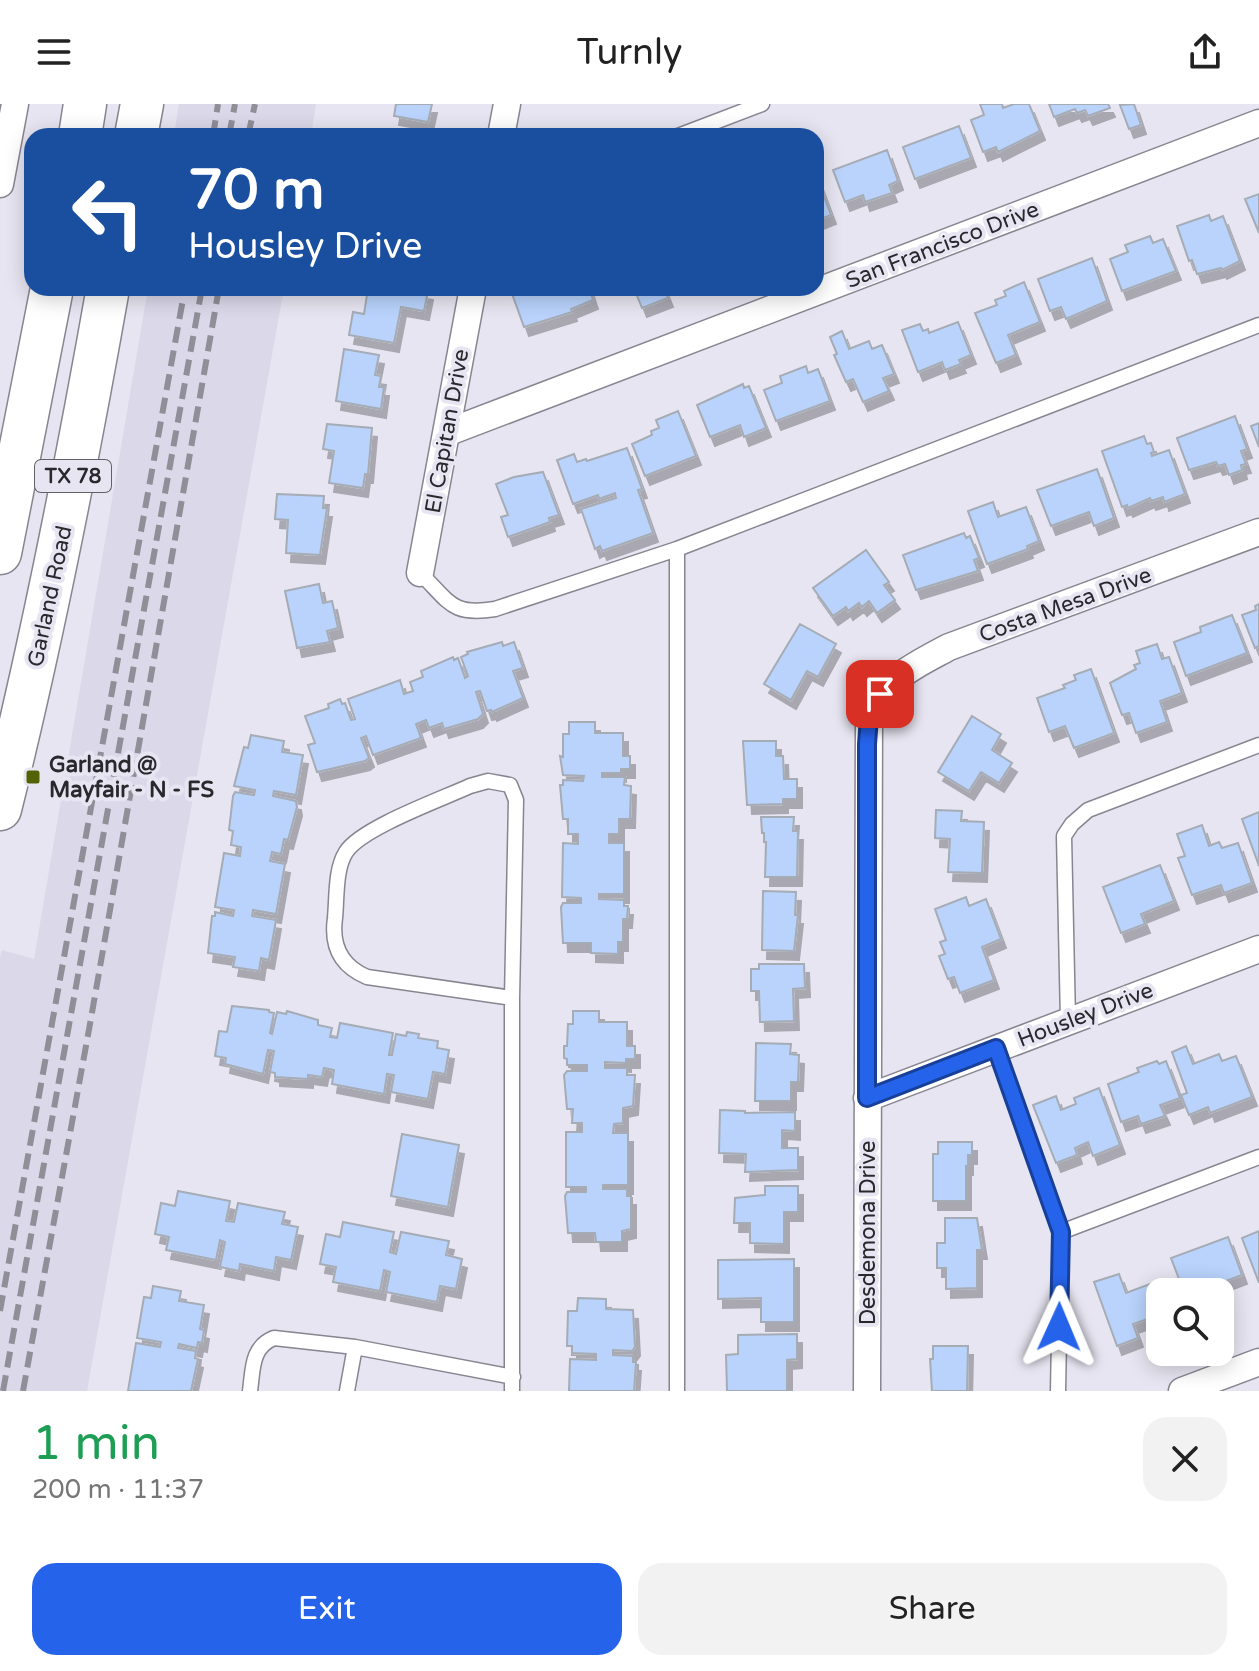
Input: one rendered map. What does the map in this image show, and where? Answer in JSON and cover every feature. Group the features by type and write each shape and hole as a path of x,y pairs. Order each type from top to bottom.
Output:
{"main road":[{"path":"81,128 85,104"},
{"path":"138,128 142,104"},
{"name":"TX 78","path":"0,553 51,296"},
{"name":"Garland Road","path":"0,809 25,708 107,296"},
{"path":"32,400 86,411"}],"street":[{"path":"0,184 15,104"},
{"path":"502,128 507,104"},
{"name":"San Francisco Drive","path":"824,289 1259,123"},
{"name":"El Capitan Drive","path":"420,573 472,296"},
{"name":"San Francisco Drive","path":"446,433 805,296"},
{"name":"Costa Mesa Drive","path":"880,694 907,669 949,647 1259,532"},
{"name":"Desdemona Drive","path":"867,1391 867,744 869,717 880,694"},
{"name":"Housley Drive","path":"867,1098 1259,949"},
{"path":"1182,1391 1259,1362"}],"lane":[{"path":"699,128 762,104"},
{"path":"420,573 458,610 476,612 495,609 677,549 1259,325"},
{"path":"677,549 677,1391"},
{"path":"1068,1021 1064,836 1072,824 1088,810 1259,745"},
{"path":"250,1391 255,1358 266,1342 274,1338 355,1347 512,1384 512,998 516,800 510,785 496,781 470,786 355,841 341,862 333,929 337,950 354,972 367,977 512,998"},
{"path":"996,1048 1061,1232 1058,1391"},
{"path":"1061,1232 1259,1157"},
{"path":"347,1391 355,1347"}],"shaded area":[{"path":"179,104 316,104 312,128 175,128"},
{"path":"147,296 283,296 87,1391 0,1391 0,957 2,950 34,959"}],"building":[{"path":"396,104 432,104 428,122 394,116"},
{"path":"980,104 1002,104 1003,108 1029,104 1040,131 998,152 996,147 983,152 971,120 984,115"},
{"path":"1049,104 1108,104 1110,108 1088,116 1085,110 1077,113 1075,109 1054,117"},
{"path":"1134,104 1141,125 1129,129 1120,105"},
{"path":"959,126 971,158 915,179 903,147"},
{"path":"887,150 898,181 889,185 892,193 865,202 863,195 845,202 833,170"},
{"path":"1259,194 1259,233 1245,199"},
{"path":"824,196 831,215 824,218"},
{"path":"1209,215 1211,221 1223,216 1240,261 1222,270 1197,274 1177,226"},
{"path":"1150,236 1153,243 1163,239 1176,271 1122,291 1110,259 1128,252 1125,245"},
{"path":"1092,258 1107,301 1066,319 1061,307 1050,311 1038,279"},
{"path":"1024,282 1040,322 1008,335 1016,355 996,363 975,313 997,305 995,300 1006,296 1004,291"},
{"path":"367,296 427,296 424,311 401,307 394,343 349,335 353,312 364,314"},
{"path":"513,296 592,296 593,300 571,309 572,312 524,327"},
{"path":"637,296 667,296 668,298 642,308"},
{"path":"958,322 971,355 959,360 961,364 945,370 942,362 918,372 902,330 920,324 923,331 928,329 929,333"},
{"path":"842,331 849,349 869,341 872,349 882,345 894,374 883,378 889,391 863,402 853,379 846,382 830,337"},
{"path":"344,349 379,355 375,375 381,376 379,387 384,387 381,409 336,401"},
{"path":"806,366 808,373 818,369 830,401 776,421 764,390 782,383 780,376"},
{"path":"743,384 744,388 749,386 766,428 744,437 740,425 710,437 697,405"},
{"path":"678,411 696,456 645,476 632,444 652,435 651,431 659,428 656,420"},
{"path":"1235,416 1247,449 1241,451 1246,464 1241,465 1242,470 1229,475 1225,464 1218,466 1216,462 1189,470 1177,438"},
{"path":"1259,423 1259,447 1251,426"},
{"path":"327,424 372,428 368,474 365,474 363,488 329,483 334,451 323,449"},
{"path":"1144,436 1147,444 1151,443 1152,456 1169,450 1185,494 1164,502 1163,497 1151,501 1150,498 1128,508 1127,505 1122,507 1102,451"},
{"path":"627,448 653,533 602,551 600,546 595,549 581,509 616,498 615,493 573,504 557,460 574,454 577,462 587,461"},
{"path":"1097,469 1114,518 1094,526 1089,512 1051,526 1037,490"},
{"path":"543,472 559,515 549,518 550,522 508,537 501,517 508,515 496,484"},
{"path":"277,494 324,496 323,508 327,508 320,555 286,553 288,520 275,519"},
{"path":"993,502 998,517 1026,507 1039,541 1027,546 1028,549 987,564 968,511"},
{"path":"964,533 966,538 970,536 979,558 974,560 978,571 916,590 903,555"},
{"path":"866,550 889,582 884,585 895,600 877,613 869,601 862,607 859,603 848,611 846,607 833,616 813,588"},
{"path":"319,584 323,603 332,601 338,628 327,631 330,642 297,648 285,591"},
{"path":"1259,604 1259,646 1255,648 1242,615 1256,610 1255,606"},
{"path":"1232,615 1247,653 1186,676 1174,642 1201,632 1200,627"},
{"path":"800,624 836,644 818,677 807,671 791,700 764,684"},
{"path":"502,642 503,646 514,642 523,668 513,671 523,698 492,712 487,711 480,691 476,692 483,714 478,719 444,729 442,723 429,728 426,720 416,724 421,738 373,755 366,736 361,738 369,758 365,761 317,772 308,745 315,743 305,716 329,708 328,704 340,699 342,704 345,703 351,720 355,719 348,699 400,680 404,694 413,691 410,682 423,677 421,671 453,657 454,660 458,658 465,678 468,676 461,657 467,652"},
{"path":"1157,644 1162,659 1169,657 1182,693 1160,701 1167,722 1136,733 1129,713 1122,715 1110,683 1136,669 1134,665 1140,663 1136,651"},
{"path":"1091,669 1114,733 1074,748 1065,726 1049,732 1037,698 1065,688 1063,685 1076,680 1074,675"},
{"path":"972,716 1001,734 992,750 1012,763 999,783 981,772 969,791 938,772"},
{"path":"569,722 595,722 595,733 623,733 623,756 630,756 630,769 621,769 621,773 602,773 602,777 625,777 624,785 631,786 630,819 619,819 619,834 609,834 609,843 624,843 624,894 599,894 599,899 624,900 624,906 628,906 627,919 623,919 623,942 618,942 618,954 591,953 591,943 563,943 561,907 563,903 581,903 581,898 562,897 563,843 578,844 578,834 568,834 568,819 563,819 560,785 563,785 563,780 583,781 584,776 563,775 560,756 563,757 563,734 569,734"},
{"path":"251,735 284,741 282,752 303,755 296,795 274,791 273,796 296,801 297,807 281,854 272,852 270,861 285,864 276,914 253,910 252,916 276,920 269,960 261,958 259,971 233,967 235,957 208,953 212,916 215,912 233,916 234,910 215,907 224,853 240,856 241,847 231,845 233,831 229,830 233,796 235,792 254,795 255,790 234,786 244,747 248,748"},
{"path":"743,741 776,741 776,756 783,756 784,779 797,779 797,799 783,799 783,804 747,805"},
{"path":"936,810 962,811 961,821 984,822 982,873 948,872 950,839 935,838"},
{"path":"1259,812 1259,866 1242,819"},
{"path":"761,817 794,817 793,831 798,831 797,877 765,877 766,842"},
{"path":"1202,825 1209,846 1219,842 1222,848 1238,843 1252,883 1224,893 1221,885 1192,895 1178,858 1185,856 1177,834"},
{"path":"1160,865 1174,901 1141,914 1145,924 1121,933 1103,887"},
{"path":"763,891 796,892 795,915 798,915 794,951 762,950"},
{"path":"966,897 969,906 986,899 1001,939 982,947 994,980 960,993 954,977 948,979 939,956 945,954 940,942 946,940 935,909"},
{"path":"759,964 804,964 805,988 793,989 794,1021 760,1022 759,991 751,991 751,969 759,969"},
{"path":"232,1006 274,1013 272,1034 277,1012 286,1014 287,1011 318,1020 318,1025 332,1028 330,1037 337,1038 340,1023 393,1033 389,1055 392,1055 396,1034 419,1034 418,1038 438,1041 437,1048 449,1050 445,1074 433,1072 428,1099 391,1092 394,1075 387,1074 384,1094 332,1084 334,1070 324,1068 322,1077 275,1077 275,1073 270,1072 274,1051 268,1050 263,1074 225,1064 226,1058 215,1056 219,1031 227,1032"},
{"path":"573,1011 599,1011 599,1022 627,1022 627,1046 635,1046 635,1059 626,1059 626,1063 605,1062 605,1068 627,1068 627,1075 635,1075 633,1106 623,1108 623,1123 614,1124 613,1133 628,1133 628,1185 603,1185 603,1189 627,1189 627,1196 631,1196 631,1229 622,1231 622,1242 596,1242 595,1233 568,1233 565,1196 567,1192 586,1192 586,1187 566,1187 566,1132 582,1132 582,1123 572,1123 573,1109 567,1109 564,1075 567,1071 587,1071 587,1065 567,1065 564,1058 568,1024 573,1024"},
{"path":"756,1043 791,1044 790,1054 799,1055 798,1082 791,1082 791,1101 755,1101"},
{"path":"1186,1046 1193,1064 1219,1054 1222,1061 1236,1056 1252,1097 1210,1113 1208,1107 1189,1115 1181,1095 1187,1093 1172,1052"},
{"path":"1157,1061 1159,1064 1166,1061 1180,1098 1160,1105 1165,1116 1141,1124 1138,1116 1121,1122 1108,1084"},
{"path":"1099,1088 1120,1145 1093,1156 1088,1142 1075,1148 1077,1155 1056,1163 1033,1105 1056,1096 1061,1110 1076,1104 1074,1098"},
{"path":"720,1110 795,1112 795,1131 782,1130 782,1148 798,1148 798,1170 745,1172 746,1154 719,1153"},
{"path":"402,1134 459,1145 448,1207 391,1196"},
{"path":"938,1142 972,1142 972,1155 968,1155 966,1166 966,1201 933,1201 933,1154 938,1154"},
{"path":"765,1186 798,1186 798,1212 784,1212 784,1244 750,1243 750,1223 734,1223 735,1198 765,1195"},
{"path":"178,1191 230,1201 226,1221 234,1222 238,1203 285,1212 282,1224 298,1227 291,1260 276,1257 274,1271 240,1264 239,1271 220,1267 225,1242 220,1240 216,1260 166,1250 169,1237 155,1234 161,1203 175,1206"},
{"path":"945,1218 977,1218 982,1250 977,1250 977,1288 946,1289 946,1268 937,1268 937,1243 945,1243"},
{"path":"343,1222 394,1232 390,1252 396,1254 401,1232 449,1241 446,1255 462,1259 456,1289 440,1286 437,1302 386,1292 390,1272 384,1270 380,1291 333,1282 336,1267 320,1264 326,1234 340,1237"},
{"path":"1259,1231 1259,1283 1242,1238"},
{"path":"1228,1237 1242,1275 1234,1278 1179,1278 1171,1258"},
{"path":"794,1259 794,1322 761,1322 761,1298 718,1299 718,1260"},
{"path":"1119,1274 1126,1293 1146,1286 1146,1319 1133,1324 1138,1338 1117,1346 1094,1282"},
{"path":"153,1286 181,1291 179,1301 204,1305 200,1329 204,1330 202,1343 198,1342 197,1348 179,1344 178,1348 196,1351 195,1358 198,1359 191,1391 128,1391 136,1343 160,1347 161,1342 137,1338 144,1297 151,1298"},
{"path":"578,1298 606,1299 606,1309 633,1310 635,1347 632,1351 613,1350 613,1355 633,1356 633,1362 636,1362 634,1391 569,1391 570,1359 596,1360 596,1354 572,1353 572,1346 567,1346 568,1311 577,1311"},
{"path":"797,1334 797,1359 787,1360 787,1391 727,1391 726,1355 738,1354 738,1335"},
{"path":"933,1346 968,1346 967,1391 932,1391 930,1359 933,1359"}],"railway":[{"path":"214,128 218,104"},
{"path":"230,128 235,104"},
{"path":"250,128 255,104"},
{"path":"0,1311 184,296"},
{"path":"3,1391 201,296"},
{"path":"23,1391 218,296"}],"place":[{"name":"Garland @ Mayfair - N - FS","path":"33,777"}],"route":[{"path":"880,694 869,717 867,744 867,1098 996,1048 1061,1232 1059,1327"}]}
